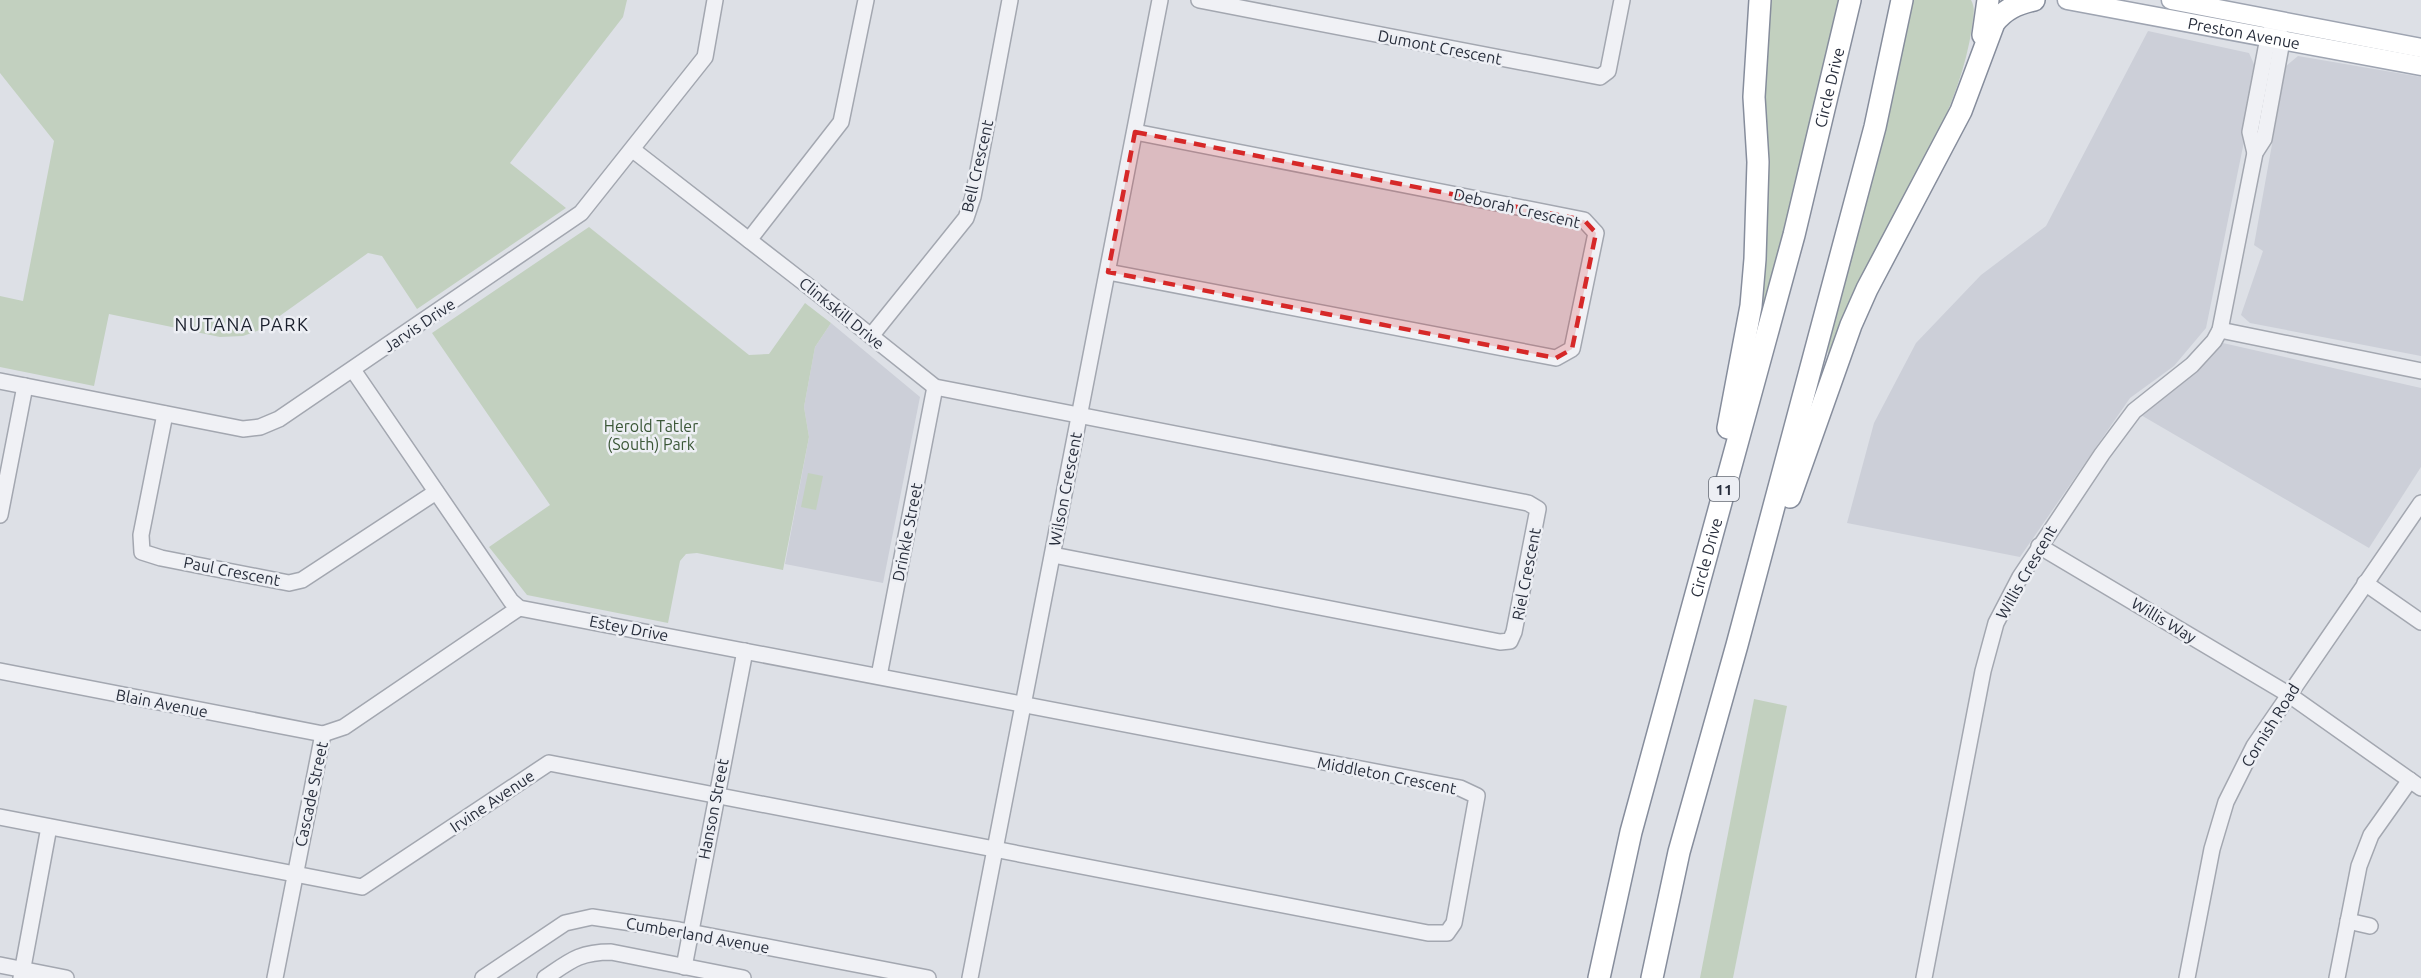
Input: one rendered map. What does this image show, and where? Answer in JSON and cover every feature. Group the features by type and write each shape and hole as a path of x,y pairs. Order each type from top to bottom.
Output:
{"highway":[{"path":"1755,0 1757,32"},
{"path":"1658,735 1732,409 1751,306 1758,162 1754,97 1760,0"},
{"name":"Circle Drive","path":"1599,978 1631,832 1794,235 1850,0"},
{"path":"1652,978 1679,852 1831,298 1875,127 1902,0"},
{"path":"1974,77 1988,0"},
{"path":"1710,739 1765,581 1814,427 1851,324 1867,289 1961,111 1994,23 2010,9 2034,0"}],"main road":[{"name":"Preston Avenue","path":"2067,0 2421,66"},
{"name":"Preston Avenue","path":"2171,0 2421,48"}],"street":[{"name":"Jarvis Drive","path":"0,381 243,429 260,427 279,419 581,213 705,57 715,0"},
{"path":"749,240 841,122 866,0"},
{"name":"Bell Crescent","path":"871,336 966,218 973,197 1010,0"},
{"name":"Wilson Crescent","path":"970,978 1160,0"},
{"name":"Dumont Crescent","path":"1199,0 1600,77 1608,71 1622,0"},
{"name":"Willis Crescent","path":"1924,978 1983,671 1996,623 2039,546 2134,411 2192,365 2214,341 2220,330 2255,153 2250,132 2275,39 2276,20"},
{"name":"Deborah Crescent","path":"1108,272 1556,358 1572,349 1596,233 1584,220 1135,132"},
{"name":"Clinkskill Drive","path":"633,150 935,387 1079,415"},
{"path":"2220,330 2421,371"},
{"path":"353,370 511,601 519,608"},
{"path":"0,515 25,386"},
{"name":"Drinkle Street","path":"879,676 935,387"},
{"name":"Paul Crescent","path":"165,414 141,535 142,552 161,558 290,583 302,580 436,492"},
{"name":"Riel Crescent","path":"1053,555 1500,642 1510,641 1514,632 1538,509 1528,503 1079,415"},
{"name":"Cornish Road","path":"2187,978 2212,849 2226,802 2254,746 2421,503"},
{"name":"Willis Way","path":"2039,546 2288,694 2415,784"},
{"path":"2365,583 2421,622"},
{"name":"Estey Drive","path":"519,608 1024,705"},
{"name":"Cascade Street","path":"275,978 323,734 344,727 519,608"},
{"name":"Hanson Street","path":"684,967 745,651"},
{"name":"Blain Avenue","path":"0,671 323,734"},
{"name":"Middleton Crescent","path":"996,850 1428,933 1447,933 1454,923 1476,810 1477,796 1460,788 1024,705"},
{"name":"Irvine Avenue","path":"0,817 362,886 549,763 996,850"},
{"path":"2337,978 2359,866 2371,835 2415,784"},
{"path":"21,974 50,827"},
{"name":"Cumberland Avenue","path":"483,978 565,923 592,916 690,932 928,978"},
{"path":"2348,921 2370,926"},
{"name":"Cumberland Avenue","path":"545,978 575,957 591,952 611,952 743,978"},
{"path":"0,965 21,974 66,978"}],"highlighted area":[{"path":"1135,132 1584,220 1596,233 1572,349 1556,358 1108,272"}],"shaded area":[{"path":"2148,31 2249,53 2258,73 2206,328 2174,366 2130,398 2020,557 1847,523 1874,423 1916,343 1981,275 2046,226"},
{"path":"2298,56 2421,77 2421,356 2250,323 2241,315 2263,251 2254,245 2286,66"},
{"path":"831,323 920,397 883,583 785,564 809,437 804,407 815,347"},
{"path":"2214,341 2421,388 2421,467 2369,548 2134,411"}],"green space":[{"path":"0,0 627,0 623,17 510,163 566,208 417,309 382,256 368,253 260,330 243,336 220,337 109,314 94,386 0,367 0,296 23,301 54,141 0,73"},
{"path":"1766,0 1842,0 1806,155 1751,358 1762,293 1767,230 1767,164 1761,94"},
{"path":"1912,0 1971,0 1972,27 1964,63 1953,98 1938,133 1850,301 1828,357 1829,335 1844,285"},
{"name":"Herold Tatler (South) Park","path":"589,227 749,355 769,354 805,303 831,323 815,347 804,407 809,437 783,570 697,553 686,554 680,561 668,623 527,595 489,547 550,505 432,333"},
{"path":"808,473 823,476 816,510 801,507"},
{"path":"1754,699 1787,706 1733,978 1700,978"}],"district":[{"name":"NUTANA PARK","path":"242,324"}]}
